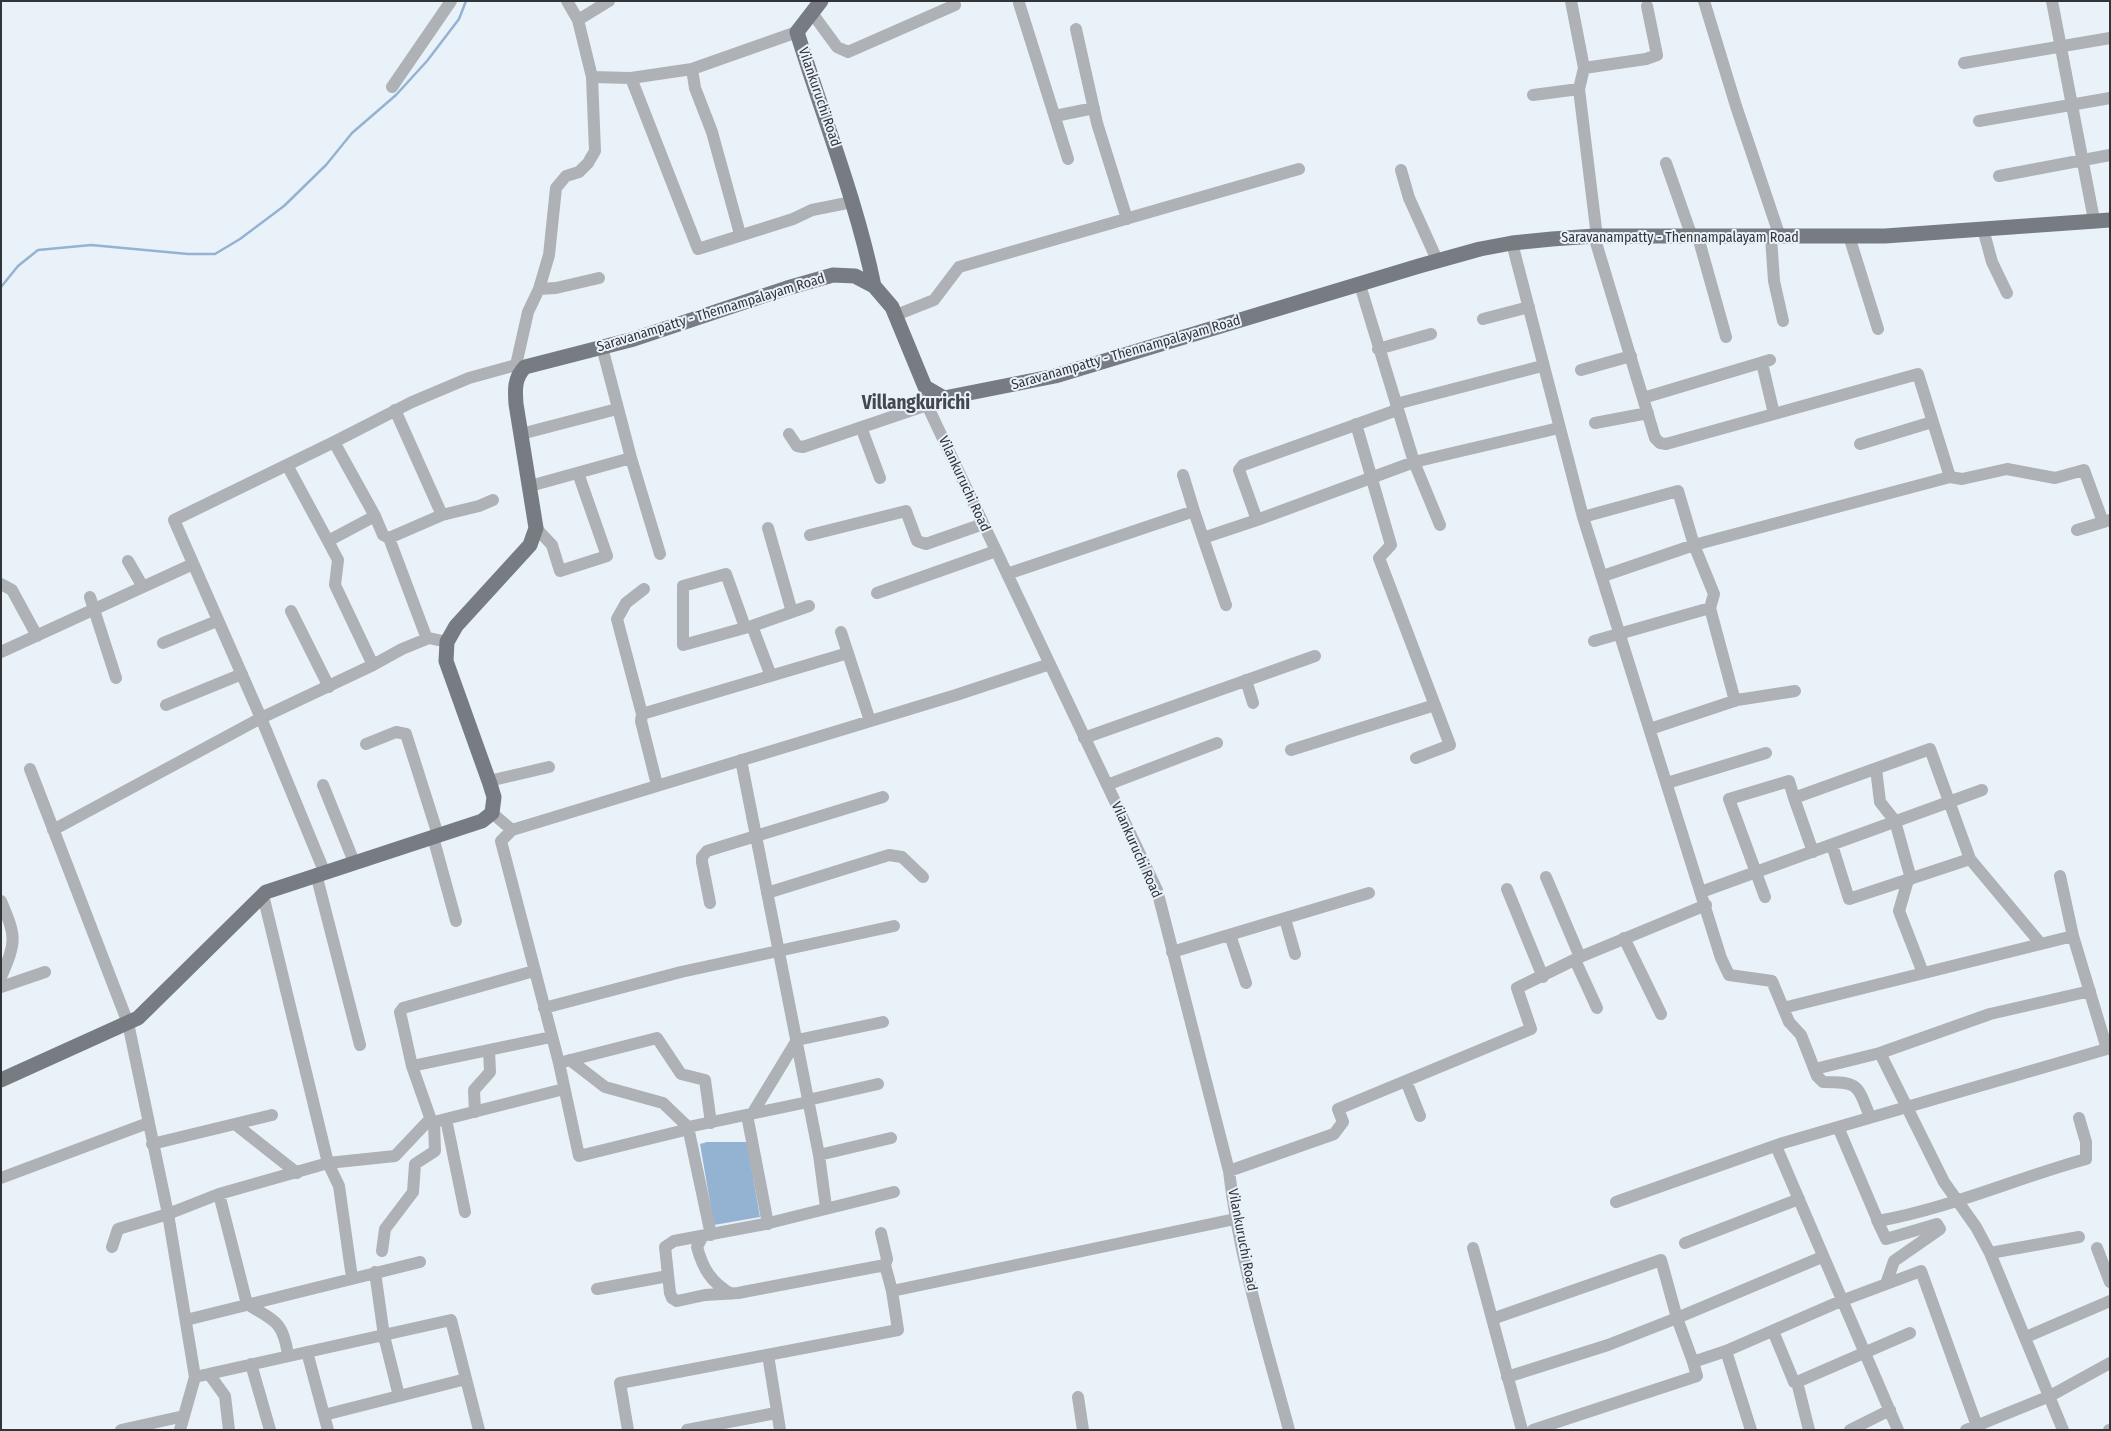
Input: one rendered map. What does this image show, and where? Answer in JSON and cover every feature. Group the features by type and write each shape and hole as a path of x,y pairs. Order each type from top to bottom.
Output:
{"main road":[{"name":"Vilankuruchi Road","path":"820,5 797,32 827,119 865,243 874,286"},
{"name":"Saravanampatty - Thennampalayam Road","path":"518,369 602,347 833,275 856,276 874,286 892,307 925,387 944,398 1055,376 1480,249 1512,243 1595,237 1849,236 2110,220"},
{"path":"1,1080 138,1018 263,895 320,873 482,821 492,813 494,797 446,661 447,642 456,626 469,610 530,545 536,528 515,386 518,369"}],"street":[{"path":"392,87 451,1"},
{"path":"360,1046 320,873 262,718 217,621 174,520 288,465 395,410 469,378 518,369 528,312 539,289 549,255 556,188 566,176 579,172 588,163 595,151 592,77 578,20 567,1"},
{"path":"578,20 609,1"},
{"path":"1571,1 1584,68 1579,89 1595,237 1655,438 1660,443 1666,444 1918,374 1950,477"},
{"path":"1704,1 1775,237 1774,281 1784,321"},
{"path":"2052,1 2094,220"},
{"path":"1019,4 1068,159"},
{"path":"820,5 837,47 848,52 956,5"},
{"path":"1584,68 1646,59 1657,55 1647,6"},
{"path":"1076,29 1094,108 1127,219"},
{"path":"592,77 631,78 692,68 797,32"},
{"path":"1964,63 2110,38"},
{"path":"692,68 695,88 712,132 740,234"},
{"path":"631,78 698,249 740,234 793,219 812,210 852,202"},
{"path":"1533,95 1579,89"},
{"path":"1979,121 2110,98"},
{"path":"1055,116 1094,108"},
{"path":"1999,176 2110,155"},
{"path":"1666,163 1695,237 1726,337"},
{"path":"896,315 934,300 960,267 1299,169"},
{"path":"1401,170 1409,198 1438,262"},
{"path":"1983,229 1992,262 2006,293"},
{"path":"1849,236 1878,329"},
{"path":"1512,243 1542,366 1583,517 1728,976 1772,981 1789,1022 1801,1035 1817,1076 1823,1082 1848,1082 1860,1091 1870,1117"},
{"path":"539,289 556,288 599,278"},
{"path":"1360,285 1414,462 1440,525"},
{"path":"1483,318 1529,307"},
{"path":"1378,348 1431,334"},
{"path":"602,347 631,458 660,554"},
{"path":"1581,370 1631,356"},
{"path":"1643,398 1766,361 1774,414"},
{"path":"1257,520 1239,470 1243,465 1356,424 1396,407 1542,366"},
{"name":"Vilankuruchi Road","path":"925,387 927,405 1156,890 1229,1171 1234,1219 1289,1430"},
{"path":"789,434 797,446 803,447 927,405"},
{"path":"521,434 618,409"},
{"path":"395,410 442,515"},
{"path":"1595,423 1648,413"},
{"path":"1860,444 1932,422"},
{"path":"1356,424 1391,546 1379,558 1450,746 1416,758"},
{"path":"861,427 880,478"},
{"path":"1203,538 1414,462 1559,428"},
{"path":"334,442 375,516 383,535 389,538 427,639"},
{"path":"530,486 631,458"},
{"path":"288,465 338,560 335,585 373,665"},
{"path":"1603,576 1694,546 1950,477 1962,479 2007,469 2055,478 2084,470 2106,521 2077,530"},
{"path":"536,528 552,545 560,571 607,556 578,472"},
{"path":"1183,475 1226,605"},
{"path":"1583,517 1678,491 1694,546 1714,594 1710,608 1735,701"},
{"path":"389,538 442,515 479,506 493,500"},
{"path":"810,535 906,511 917,541 921,544 926,544 983,524"},
{"path":"1007,574 1194,511"},
{"path":"328,541 375,516"},
{"path":"768,528 792,612"},
{"path":"877,593 996,551"},
{"path":"128,561 143,587"},
{"path":"1,652 37,636 92,603 143,587 193,564"},
{"path":"771,676 748,627 726,574 683,586 683,645 748,627 809,606"},
{"path":"1,584 12,590 37,636"},
{"path":"644,589 626,603 616,619 642,714 641,721 657,785"},
{"path":"92,603 116,678"},
{"path":"1594,641 1710,608"},
{"path":"291,611 329,686"},
{"path":"163,643 217,621"},
{"path":"841,632 870,721"},
{"path":"53,830 262,718 427,639 435,638 447,642"},
{"path":"642,714 848,653"},
{"path":"1084,738 1315,656"},
{"path":"878,1084 711,1122 579,1156 564,1090 564,1062 551,1037 501,841 512,830 1050,664"},
{"path":"166,705 242,674"},
{"path":"1246,680 1253,703"},
{"path":"1650,729 1735,701 1795,691"},
{"path":"1291,750 1435,705"},
{"path":"366,744 396,732 406,734 435,836 456,921"},
{"path":"1107,786 1217,742"},
{"path":"1794,798 1930,749 1970,859 2041,944"},
{"path":"1668,783 1766,752"},
{"path":"741,760 797,1040 819,1156 826,1208"},
{"path":"489,781 549,767"},
{"path":"1876,769 1880,802 1896,822 1910,879 1899,911 1923,973"},
{"path":"30,770 128,1023 168,1214 195,1377 180,1430"},
{"path":"1765,896 1729,799 1789,781 1813,852"},
{"path":"323,785 354,862"},
{"path":"1701,892 1982,790"},
{"path":"710,903 702,862 704,854 883,797"},
{"path":"492,813 512,830"},
{"path":"1832,845 1849,899 1970,859"},
{"path":"767,893 890,854 902,857 923,877"},
{"path":"1616,1202 1776,1146 1906,1106 2109,1049 2073,936 2060,876"},
{"path":"1546,877 1597,1008"},
{"path":"1507,890 1543,977"},
{"path":"1172,952 1369,893"},
{"path":"263,895 328,1163 339,1186 352,1278"},
{"path":"1,901 14,932 11,954 1,977"},
{"path":"1229,1171 1334,1134 1343,1122 1338,1109 1531,1029 1517,988 1624,938 1706,905"},
{"path":"1285,919 1295,954"},
{"path":"544,1008 681,972 894,926"},
{"path":"1230,935 1246,983"},
{"path":"1783,1008 2073,936"},
{"path":"1624,938 1661,1014"},
{"path":"465,1212 437,1120 412,1066 400,1012 403,1008 534,971"},
{"path":"1,987 45,972"},
{"path":"1815,1069 1880,1053 1990,1014 2090,991"},
{"path":"768,1224 749,1114 797,1040 883,1022"},
{"path":"412,1066 551,1037"},
{"path":"564,1062 657,1038 681,1074 705,1080 711,1122"},
{"path":"475,1112 474,1090 490,1072 489,1050"},
{"path":"1880,1053 1944,1182 1976,1228 1990,1253 2062,1427 2049,1430"},
{"path":"564,1062 605,1087 663,1103 688,1128 707,1236"},
{"path":"1406,1081 1420,1116"},
{"path":"112,1247 118,1229 168,1214 219,1194 328,1163 395,1156 403,1147 437,1120 564,1090"},
{"path":"152,1144 272,1115"},
{"path":"1877,1220 1891,1219 1957,1200 2086,1159 2086,1142 2079,1118"},
{"path":"415,1164 435,1151 437,1120"},
{"path":"1,1178 148,1123"},
{"path":"235,1124 297,1172"},
{"path":"1838,1127 1886,1239 1937,1224 1940,1229 1894,1260 1886,1284"},
{"path":"819,1156 891,1138"},
{"path":"1776,1146 1822,1257 1898,1430"},
{"path":"382,1251 385,1229 413,1192 415,1164 403,1147"},
{"path":"884,1265 731,1294 705,1296 677,1302 670,1294 665,1247 668,1243 768,1224 894,1192"},
{"path":"219,1194 247,1304 278,1322 286,1340 288,1355"},
{"path":"1686,1243 1799,1199"},
{"path":"892,1291 1234,1219"},
{"path":"628,1430 620,1382 895,1332 898,1328 892,1291 884,1265 887,1259 881,1233"},
{"path":"707,1236 697,1247 703,1269 723,1289 731,1294"},
{"path":"1990,1253 2079,1237"},
{"path":"1473,1248 1522,1430"},
{"path":"2097,1248 2110,1282"},
{"path":"1507,1377 1608,1345 1822,1257"},
{"path":"1492,1319 1661,1260 1677,1318 1697,1376 1533,1430"},
{"path":"186,1320 420,1262"},
{"path":"1693,1362 1726,1352 1841,1301 1921,1271 1971,1428 2050,1396 2110,1363"},
{"path":"375,1272 384,1336 399,1396"},
{"path":"597,1289 668,1276"},
{"path":"2026,1338 2110,1301"},
{"path":"195,1377 451,1320 479,1430"},
{"path":"1773,1331 1794,1382 1797,1382 1809,1430"},
{"path":"1797,1382 1864,1351 1910,1333"},
{"path":"307,1352 328,1430"},
{"path":"1726,1352 1751,1430"},
{"path":"768,1355 780,1430"},
{"path":"251,1364 268,1429"},
{"path":"208,1374 225,1396 229,1430"},
{"path":"324,1415 466,1379"},
{"path":"1078,1398 1083,1430"},
{"path":"1850,1430 1890,1410"},
{"path":"687,1430 776,1413"},
{"path":"121,1430 184,1416"}],"water":[{"path":"707,1142 747,1142 760,1217 714,1225 700,1144"}],"waterway":[{"path":"1,287 18,266 38,250 91,245 188,254 215,254 240,239 284,206 326,165 352,133 396,95 427,61 459,19 466,1"}],"district":[{"name":"Villangkurichi","path":"916,404"}]}
